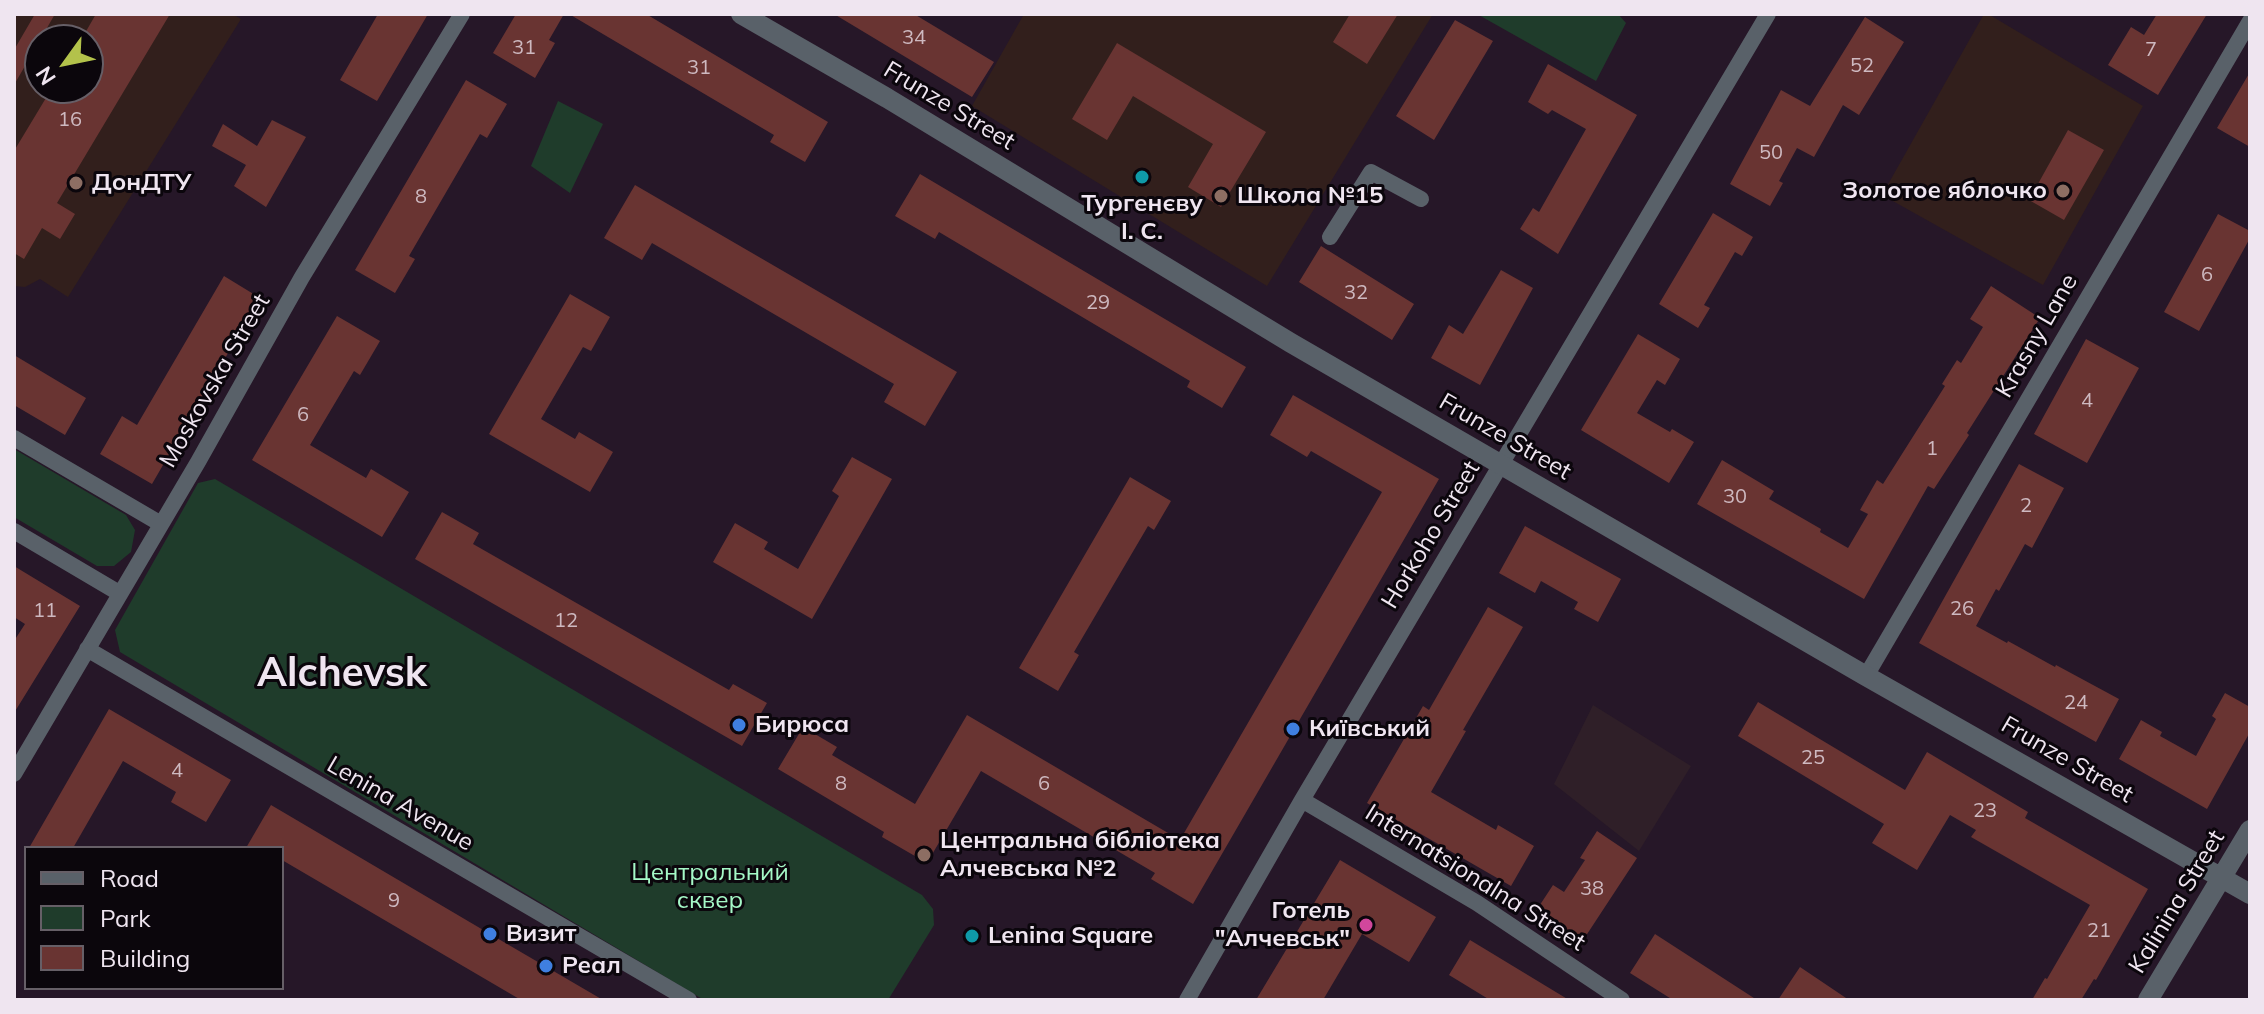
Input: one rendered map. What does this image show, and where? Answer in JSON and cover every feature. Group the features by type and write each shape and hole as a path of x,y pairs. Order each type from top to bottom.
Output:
{"street":[{"name":"Moskovska Street","path":"14,774 198,462 302,277 462,14"},
{"name":"Frunze Street","path":"741,14 900,106 1291,343 2250,894"},
{"name":"Horkoho Street","path":"1187,1000 1302,800 1768,14"},
{"name":"Krasny Lane","path":"1866,676 2250,21"},
{"path":"1330,237 1371,172 1421,199"},
{"path":"14,438 161,524"},
{"path":"14,531 119,593"},
{"name":"Lenina Avenue","path":"87,649 689,1000"},
{"name":"Internatsionalna Street","path":"1302,800 1477,903 1622,1000"},
{"name":"Kalinina Street","path":"2148,1000 2250,830"}],"shaded area":[{"name":"ДонДТУ","path":"14,14 232,14 241,19 68,297 40,279 25,287 14,286"},
{"name":"Школа №15","path":"1024,14 1433,14 1267,286 972,106"},
{"path":"1984,14 2143,106 2043,285 1882,195"},
{"path":"1593,705 1691,766 1639,851 1554,784"}],"green space":[{"path":"1477,14 1618,14 1626,23 1596,81"},
{"path":"558,101 603,124 570,193 531,166"},
{"path":"14,449 126,515 135,530 131,552 114,566 97,566 14,517"},
{"name":"Центральний сквер","path":"215,479 922,895 933,909 934,925 888,1000 704,1000 120,652 115,630 198,483"}],"building":[{"path":"35,14 55,14 49,24 29,24"},
{"path":"96,14 170,14 57,203 75,214 60,239 42,228 24,259 14,253 14,151 42,104 104,104 104,24 90,24"},
{"path":"378,14 428,14 377,101 340,80"},
{"path":"516,14 564,14 549,40 555,43 535,78 493,53"},
{"path":"569,14 646,14 828,122 805,162 770,142 774,135"},
{"path":"834,14 914,14 994,62 972,97"},
{"path":"1350,14 1398,14 1367,64 1333,42"},
{"path":"2157,14 2207,14 2158,95 2108,65 2131,27 2144,35"},
{"path":"1865,17 1904,42 1859,115 1843,105 1814,157 1797,148 1770,206 1730,184 1781,90 1810,106"},
{"path":"1455,20 1493,41 1434,140 1396,116"},
{"path":"24,33 24,68 14,85 14,50"},
{"path":"1117,43 1266,132 1221,207 1188,187 1213,144 1133,96 1107,140 1072,119"},
{"path":"1548,64 1637,115 1558,254 1520,229 1533,208 1539,212 1586,129 1552,110 1548,114 1528,102"},
{"path":"2250,72 2250,147 2217,128"},
{"path":"466,80 507,104 487,138 480,134 409,256 415,259 395,293 355,270"},
{"path":"272,120 306,137 266,207 234,186 246,165 212,146 223,124 257,146"},
{"path":"2068,130 2104,150 2064,220 2029,200"},
{"path":"920,174 1246,367 1222,408 1187,387 1190,381 939,232 935,239 895,216"},
{"path":"635,185 957,372 925,426 884,402 894,384 652,243 642,260 604,238"},
{"path":"1713,213 1753,237 1742,256 1735,252 1704,305 1710,308 1698,328 1659,304"},
{"path":"2218,214 2250,231 2250,238 2199,331 2164,312"},
{"path":"1321,246 1414,304 1392,340 1299,282"},
{"path":"1501,270 1533,288 1480,385 1431,358 1449,325 1463,334"},
{"path":"224,276 260,298 152,484 100,454 122,416 137,425"},
{"path":"1991,286 2040,318 1934,489 1928,486 1864,599 1697,504 1722,460 1774,491 1769,499 1848,548 1868,514 1860,510 1877,480 1883,484 1945,386 1942,384 1957,360 1961,363 1983,327 1970,319"},
{"path":"570,294 610,317 591,351 583,347 541,419 575,439 579,432 613,452 590,492 489,434"},
{"path":"337,316 380,341 360,375 354,371 310,445 366,478 371,469 409,492 382,537 252,460"},
{"path":"1638,334 1680,359 1665,385 1657,380 1637,413 1694,442 1669,483 1581,430"},
{"path":"2086,339 2139,368 2087,463 2034,434"},
{"path":"14,355 86,398 65,435 14,405"},
{"path":"1293,395 1439,479 1193,904 1151,879 1155,873 981,771 927,863 882,837 884,832 778,769 803,727 837,747 832,755 915,804 967,715 1180,840 1382,492 1311,451 1307,457 1270,435"},
{"path":"852,457 892,479 812,619 713,562 735,523 768,542 764,549 798,569 839,496 832,491"},
{"path":"2019,464 2064,488 2032,548 2025,544 1976,626 2119,699 2096,742 1919,643"},
{"path":"1130,477 1171,501 1154,530 1148,526 1074,652 1079,655 1058,691 1019,668"},
{"path":"442,512 479,533 473,544 729,690 733,684 767,703 742,746 415,559"},
{"path":"1525,526 1621,579 1598,622 1574,609 1578,602 1541,581 1535,593 1499,573"},
{"path":"14,566 80,606 14,713 14,641 25,624 14,617"},
{"path":"1488,607 1523,627 1431,792 1496,830 1498,825 1534,846 1511,886 1367,803 1423,706 1429,710"},
{"path":"2225,693 2250,707 2250,732 2207,809 2119,759 2141,720 2162,732 2160,736 2196,756 2216,719 2212,716"},
{"path":"1758,702 1905,790 1927,752 2028,812 2025,818 2148,889 2096,980 2081,1000 2032,1000 2090,905 1971,837 1976,830 1950,815 1917,870 1872,843 1884,824 1738,736"},
{"path":"109,709 231,780 206,822 171,802 176,792 123,761 74,846 30,846"},
{"path":"271,805 603,1000 521,1000 284,861 284,846 247,846"},
{"path":"1597,831 1637,858 1576,951 1530,920 1553,885 1564,892 1585,860 1580,858"},
{"name":"Готель \"Алчевськ\"","path":"1340,860 1436,917 1409,962 1362,934 1323,1000 1256,1000"},
{"path":"1655,934 1757,1000 1673,1000 1630,973"},
{"path":"1470,940 1569,1000 1490,1000 1449,975"},
{"path":"1800,967 1849,1000 1778,1000"}],"place":[{"name":"Тургенєву І. С.","path":"1142,177"},
{"name":"ДонДТУ","path":"76,183"},
{"name":"Золотое яблочко","path":"2063,191"},
{"name":"Школа №15","path":"1221,196"},
{"name":"Бирюса","path":"739,725"},
{"name":"Київський","path":"1293,729"},
{"name":"Центральна бібліотека Алчевська №2","path":"924,855"},
{"name":"Готель \"Алчевськ\"","path":"1366,925"},
{"name":"Визит","path":"490,934"},
{"name":"Lenina Square","path":"972,936"},
{"name":"Реал","path":"546,966"}],"district":[{"name":"Alchevsk","path":"342,674"}]}
